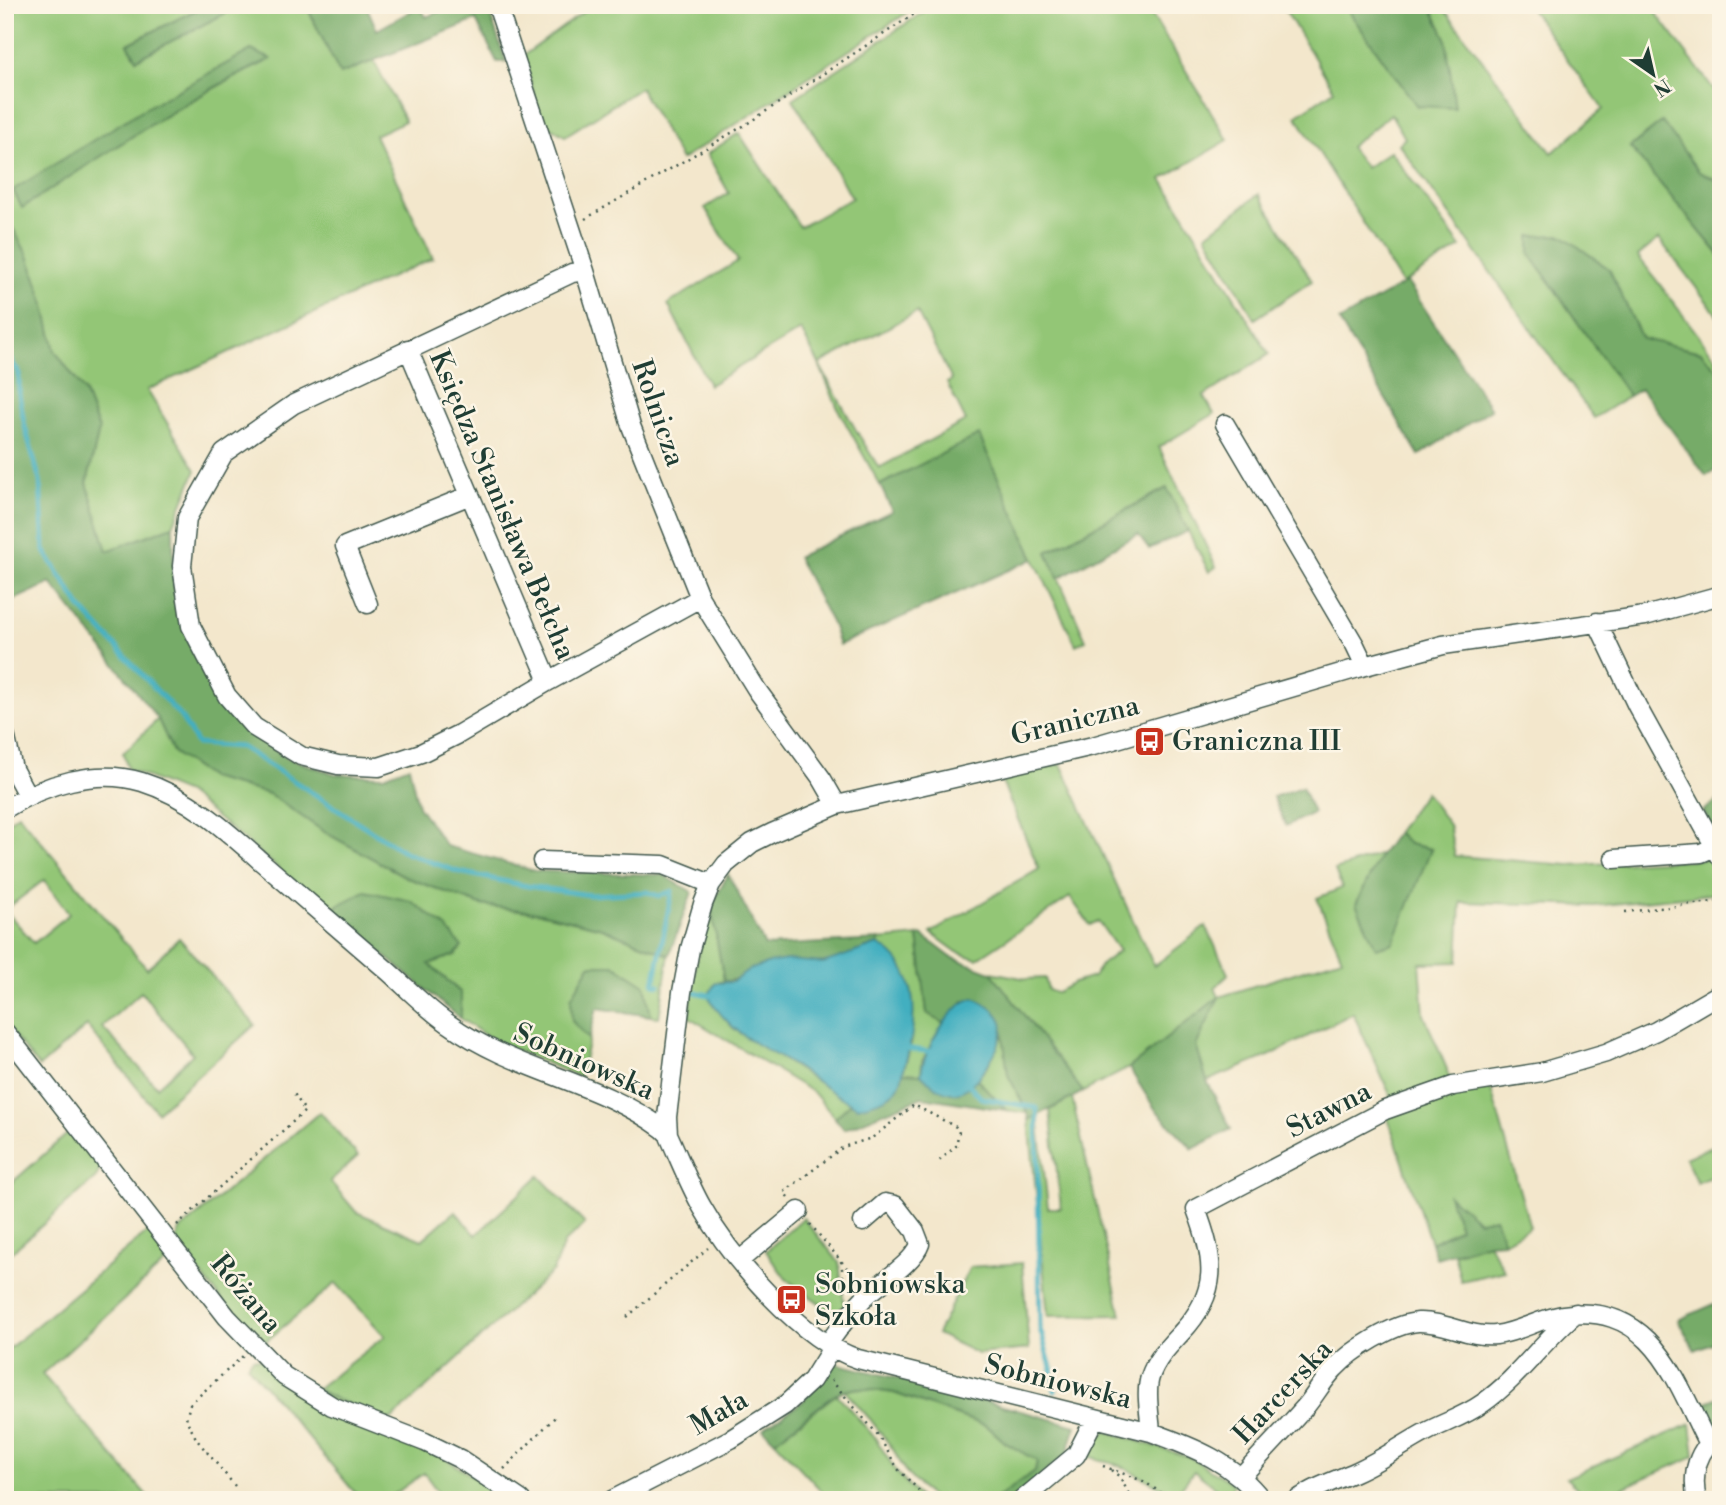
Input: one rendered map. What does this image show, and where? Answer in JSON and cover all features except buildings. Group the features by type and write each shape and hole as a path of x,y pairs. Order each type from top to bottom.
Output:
{"street":[{"name":"Rolnicza","path":"497,5 585,271 631,426 700,598 757,690 822,779 837,805"},
{"name":"Księdza Stanisława Bełcha","path":"585,271 572,273 294,404 224,453 187,518 182,566 191,626 228,696 254,727 301,756 338,765 379,766 421,753 458,734 700,598"},
{"name":"Księdza Stanisława Bełcha","path":"408,349 468,496 549,681"},
{"path":"1225,424 1365,666"},
{"path":"368,604 345,546 468,496"},
{"name":"Graniczna","path":"668,1134 667,1117 682,992 697,920 712,884 726,864 752,843 791,823 837,805 1093,746 1443,645 1645,615 1721,594"},
{"path":"1597,622 1637,706 1718,853 1614,859"},
{"path":"5,734 13,769 27,795"},
{"name":"Sobniowska","path":"5,809 27,795 74,780 110,776 140,782 184,801 237,840 449,1024 492,1049 598,1093 656,1124 668,1134 702,1207 721,1237 794,1320 830,1347 842,1354 880,1365 1151,1432 1200,1451 1241,1477 1262,1500"},
{"path":"541,861 663,865 712,884"},
{"name":"Stawna","path":"1151,1432 1148,1380 1158,1357 1197,1317 1210,1290 1212,1261 1196,1209 1385,1110 1453,1086 1542,1072 1606,1053 1656,1031 1721,993"},
{"name":"Różana","path":"5,1032 227,1317 284,1376 306,1392 353,1415 425,1442 460,1459 521,1500"},
{"name":"Mała","path":"613,1499 731,1439 785,1405 812,1380 830,1347 863,1299 914,1256 920,1244 915,1231 895,1205 890,1203 885,1203 863,1222"},
{"path":"740,1260 799,1210"},
{"path":"1297,1500 1372,1464 1401,1445 1485,1402 1512,1379 1576,1313"},
{"name":"Harcerska","path":"1241,1477 1307,1405 1334,1369 1394,1329 1419,1322 1475,1335 1497,1335 1552,1317 1576,1313 1618,1320 1642,1333 1660,1353 1714,1439"},
{"path":"1022,1500 1076,1455 1095,1418"},
{"path":"1697,1500 1695,1472 1714,1439"}],"path":[{"path":"570,227 745,125 928,5"},
{"path":"1625,912 1721,901"},
{"path":"164,1236 305,1111 293,1093"},
{"path":"864,1288 784,1192 839,1150 872,1138 914,1105 959,1131 956,1146 937,1163"},
{"path":"627,1317 721,1237"},
{"path":"841,1261 846,1296"},
{"path":"235,1486 197,1440 186,1419 190,1404 254,1347"},
{"path":"820,1367 878,1435 898,1469 928,1500"},
{"path":"494,1482 500,1472 555,1417"},
{"path":"1076,1455 1143,1481 1172,1500"},
{"path":"1103,1466 1120,1477 1132,1500"}],"green space":[{"path":"11,5 206,5 128,44 137,59 239,6 309,11 340,74 374,61 405,121 375,135 433,258 147,390 196,470 173,526 107,552 87,483 99,429 84,391 55,351 44,302 28,256 5,214 5,14","holes":["251,50 270,60 175,110 22,207"]},
{"path":"206,5 366,5 377,30 420,6 426,17 456,5 487,5 506,62 497,62 476,20 340,74 309,11 239,6 137,59 128,44"},
{"path":"593,5 919,5 681,160 640,88 565,136 542,122 523,56"},
{"path":"934,5 1146,5 1228,140 1162,179 1269,354 1204,396 1214,414 1159,447 1216,567 1209,572 1166,488 1047,552 1086,640 1076,645 979,436 880,485 839,411 801,330 709,385 668,304 738,261 705,208 729,193 707,154 739,133 800,227 852,198 793,99","holes":["917,312 952,380 947,383 966,421 879,468 819,364"]},
{"path":"1282,5 1344,5 1417,106 1446,38 1430,5 1441,5 1552,153 1603,109 1528,5 1650,5 1721,99 1721,182 1699,172 1662,122 1630,147 1721,257 1721,320 1659,239 1638,256 1721,365 1721,373 1701,352 1642,339 1609,269 1562,236 1531,236 1530,254 1629,396 1594,418 1399,144 1405,138 1391,114 1350,147 1366,168 1390,151 1461,247 1402,284 1296,116 1334,90"},
{"path":"1344,5 1430,5 1446,38 1455,108 1417,106"},
{"path":"251,50 271,59 175,110 22,208 13,190 142,110"},
{"path":"1662,122 1699,172 1721,182 1721,257 1630,147"},
{"path":"1259,194 1312,281 1255,319 1206,235"},
{"path":"5,214 28,256 44,302 55,351 84,391 99,430 87,483 107,551 173,526 174,589 187,637 248,732 287,758 335,774 384,776 409,766 418,806 446,846 535,871 663,875 692,892 669,955 602,928 536,912 481,905 408,878 326,833 269,794 210,778 173,752 158,719 51,583 5,604"},
{"path":"1562,235 1609,269 1642,339 1701,352 1721,373 1721,467 1706,476 1641,389 1629,396 1530,254 1530,236"},
{"path":"1407,282 1491,409 1419,455 1339,321"},
{"path":"979,435 1034,559 839,645 832,624 797,557 892,511 880,485"},
{"path":"1167,488 1188,531 1149,549 1138,534 1058,578 1047,552"},
{"path":"158,719 173,752 210,778 269,794 326,833 408,878 481,905 536,912 602,928 669,955 659,1017 651,1016 645,985 614,965 572,1021 589,1039 580,1077 496,1042 461,1019 461,993 429,964 455,955 329,910 187,793 128,769 123,753"},
{"path":"1061,764 1154,966 1206,926 1228,974 1215,988 1219,997 1342,958 1317,898 1342,888 1335,870 1381,854 1356,904 1431,849 1409,844 1397,832 1425,792 1449,825 1455,856 1569,865 1711,859 1721,876 1721,893 1594,906 1461,902 1458,962 1420,963 1424,1015 1452,1081 1392,1099 1353,1013 1271,1055 1207,1081 1196,1046 1218,998 1129,1068 1083,1092 991,972 1027,979 1045,978 1048,990 1056,993 1093,977 1102,964 1119,951 1098,921 1090,925 1070,897 977,959 957,952 931,933 1039,869 999,775"},
{"path":"1302,787 1313,813 1286,826 1273,797"},
{"path":"1721,798 1721,846 1703,811"},
{"path":"18,814 147,969 179,938 255,1025 157,1112 87,1026 39,1067 5,1025 5,910 5,824","holes":["44,880 69,914 34,943 5,910","141,992 193,1054 157,1087 102,1027"]},
{"path":"1397,832 1409,844 1431,849 1393,943 1376,948 1356,904 1381,854"},
{"path":"728,874 765,946 879,940 878,944 825,962 773,962 724,981 711,907"},
{"path":"365,891 411,901 446,927 462,947 455,955 429,964 461,993 461,1019 329,910"},
{"path":"711,907 724,981 715,983 712,1002 733,1028 851,1103 835,1118 814,1093 689,1017 696,964"},
{"path":"922,935 951,957 991,972 1083,1092 1029,1120 1008,1075 1001,1019 964,1001 944,1024 927,1013 918,936"},
{"path":"918,936 927,1013 944,1024 922,1061 921,1074 903,1073 912,1041 878,944 879,940"},
{"path":"590,965 614,965 645,985 651,1016 597,1008 589,1039 572,1021 571,998"},
{"path":"1219,997 1196,1046 1207,1081 1231,1129 1193,1149 1155,1109 1129,1068"},
{"path":"1004,1031 1008,1075 1028,1113 1006,1110 977,1079 987,1067"},
{"path":"903,1073 921,1074 928,1081 952,1093 977,1079 1006,1110 922,1097 844,1129 835,1118 851,1103 858,1107 898,1088"},
{"path":"1490,1086 1530,1227 1504,1242 1495,1218 1479,1222 1450,1197 1460,1228 1431,1243 1386,1113"},
{"path":"1072,1098 1121,1315 1048,1316 1029,1120 1038,1115 1048,1208 1061,1208 1050,1110"},
{"path":"320,1112 358,1156 330,1181 356,1212 422,1240 455,1211 476,1235 539,1176 585,1224 564,1243 553,1271 391,1420 314,1391 385,1336 336,1283 260,1346 175,1243 180,1230"},
{"path":"74,1128 102,1164 96,1178 5,1258 5,1186"},
{"path":"1715,1145 1721,1157 1721,1172 1697,1183 1685,1158"},
{"path":"1449,1196 1479,1221 1495,1218 1504,1242 1488,1243 1436,1258 1431,1243 1460,1228"},
{"path":"803,1218 839,1262 844,1304 836,1315 786,1279 766,1251"},
{"path":"149,1231 154,1231 171,1257 42,1374 151,1500 15,1500 5,1490 5,1352"},
{"path":"1488,1243 1505,1271 1461,1281 1454,1254"},
{"path":"1022,1263 1029,1349 978,1354 937,1334 970,1267"},
{"path":"1721,1301 1721,1339 1695,1350 1678,1320"},
{"path":"253,1358 261,1359 439,1454 508,1500 444,1500 424,1473 386,1500 361,1500 247,1365"},
{"path":"834,1363 1076,1426 1067,1454 1012,1500 994,1500 1035,1471 1037,1461 1006,1443 987,1426 894,1393 858,1388 840,1392 830,1398 775,1441 763,1429 802,1402"},
{"path":"858,1388 894,1393 987,1426 1006,1443 1037,1461 1035,1471 994,1500 934,1500 906,1473 893,1449 845,1391"},
{"path":"837,1394 876,1439 897,1473 922,1500 829,1499 775,1441"},
{"path":"1721,1396 1721,1428 1710,1433 1694,1407"},
{"path":"1691,1424 1695,1456 1595,1500 1590,1500 1566,1478"},
{"path":"1106,1431 1189,1457 1234,1484 1227,1496 1194,1471 1176,1495 1121,1466 1084,1455"}],"water":[{"path":"878,944 892,954 902,967 909,981 914,1013 900,1084 889,1096 873,1103 858,1107 850,1103 750,1040 728,1022 708,996 715,983 732,982 751,969 773,962 787,960 823,963"},
{"path":"974,998 991,1007 1000,1018 1000,1041 979,1076 961,1091 949,1093 921,1074 923,1064 932,1041 947,1019 965,1002"}],"waterway":[{"path":"5,342 7,354 19,373 19,395 25,427 40,481 44,550 81,608 181,717 197,744 241,747 406,853 459,872 590,895 648,892 659,896 672,891 654,984 659,985"},
{"path":"695,992 713,996"},
{"path":"904,1048 932,1052"},
{"path":"965,1080 981,1098 1037,1108 1040,1329 1055,1391"}],"place":[{"name":"Graniczna III","path":"1149,741"},
{"name":"Sobniowska Szkoła","path":"792,1300"}]}
